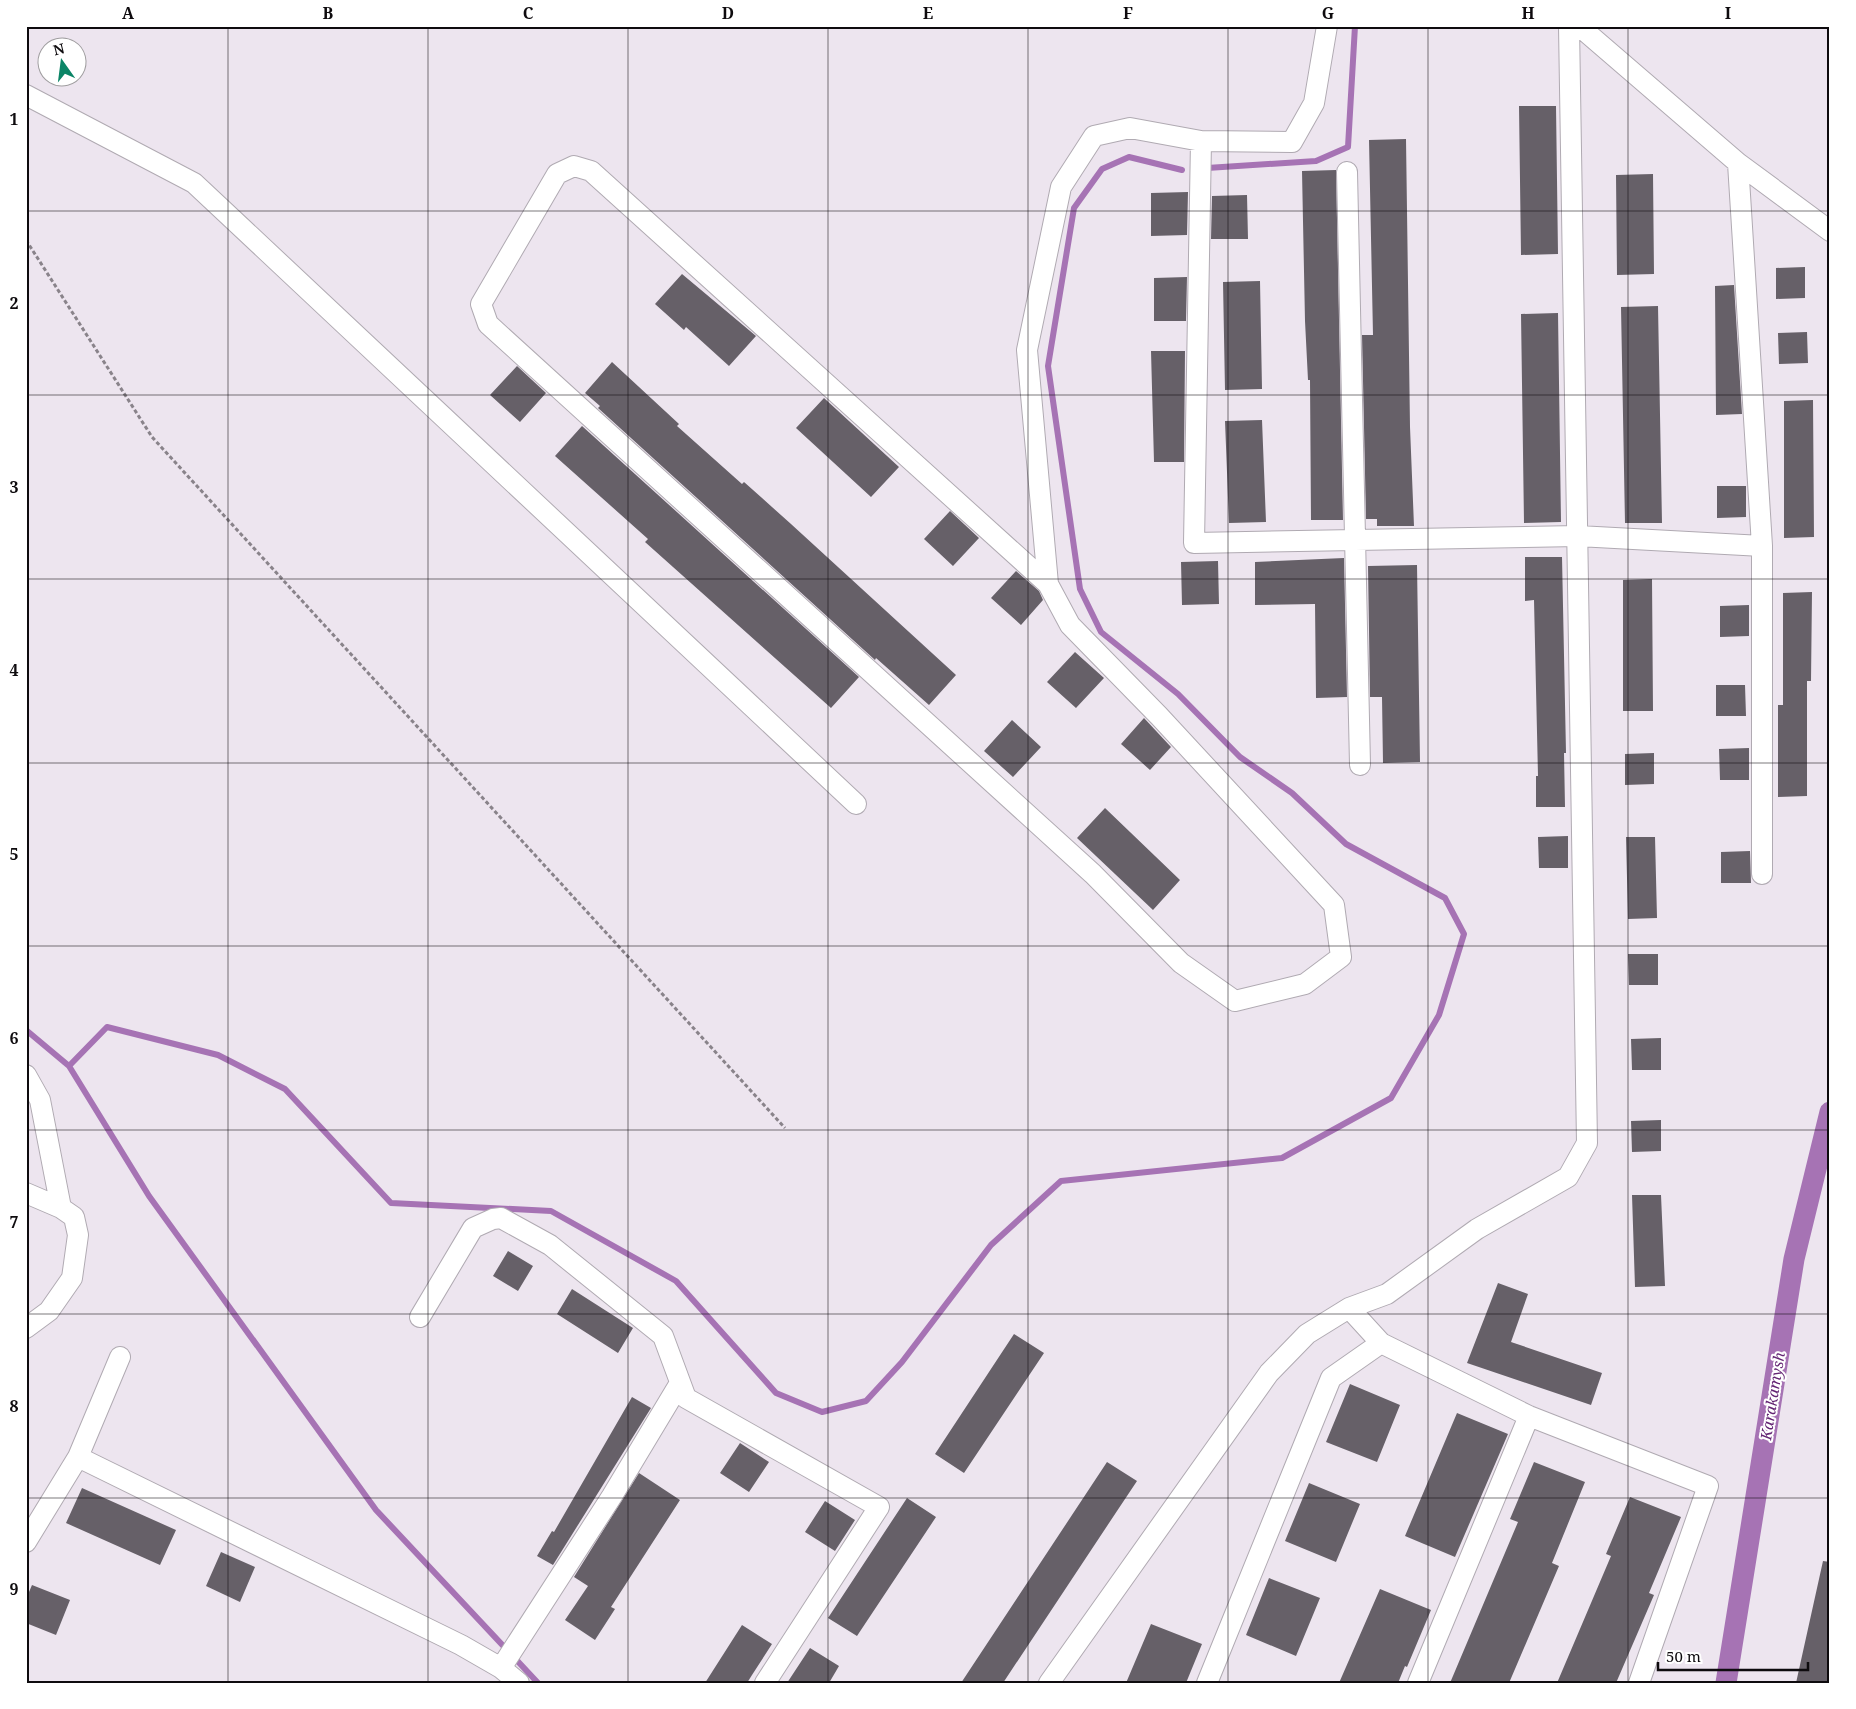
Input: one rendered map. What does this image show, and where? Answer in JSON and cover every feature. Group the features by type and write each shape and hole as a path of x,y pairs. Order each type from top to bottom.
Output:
{"street":[{"path":"1048,584 591,170 574,166 557,174 481,304 488,324 1093,874 1181,964 1235,1001 1305,984 1342,957 1334,905 1160,716 1070,625 1048,584 1027,350 1061,187 1094,136 1130,128 1201,140 1292,142 1314,103 1327,26"},
{"path":"1050,1683 1269,1373 1307,1334 1350,1308 1387,1294 1476,1229 1568,1177 1587,1142 1570,26"},
{"path":"1579,26 1738,163 1830,231"},
{"path":"26,94 194,183 856,804"},
{"path":"1201,140 1194,543 1578,536 1762,546"},
{"path":"1738,163 1762,546 1762,874"},
{"path":"1347,172 1360,765"},
{"path":"26,1075 40,1100 61,1208"},
{"path":"26,1193 61,1208 74,1218 78,1235 72,1278 49,1311 26,1328"},
{"path":"420,1317 473,1228 501,1218 550,1245 663,1336 686,1398 879,1507 765,1683"},
{"path":"1350,1308 1381,1344 1529,1416 1708,1486 1639,1683"},
{"path":"1207,1683 1331,1378 1381,1344"},
{"path":"26,1542 78,1457 120,1357"},
{"path":"501,1668 607,1504 680,1383"},
{"path":"1418,1683 1529,1416"},
{"path":"78,1457 461,1645 501,1668 519,1683"}],"path":[{"path":"26,240 152,437 785,1128"}],"building":[{"path":"1519,106 1556,106 1558,254 1521,255"},
{"path":"1406,139 1410,427 1414,526 1377,526 1377,519 1366,519 1362,335 1373,335 1369,140"},
{"path":"1336,170 1343,520 1311,520 1310,380 1308,380 1305,321 1302,171"},
{"path":"1653,174 1654,274 1617,275 1616,175"},
{"path":"1188,192 1187,235 1151,236 1151,193"},
{"path":"1247,195 1248,239 1211,239 1212,196"},
{"path":"1805,267 1805,298 1776,299 1776,268"},
{"path":"682,274 756,336 729,366 686,327 684,330 655,304"},
{"path":"1187,277 1186,321 1154,321 1154,278"},
{"path":"1260,281 1262,389 1225,390 1223,282"},
{"path":"1734,285 1742,414 1716,415 1715,286"},
{"path":"1658,306 1662,523 1625,523 1621,307"},
{"path":"1558,313 1561,522 1524,523 1521,314"},
{"path":"1807,332 1808,363 1779,364 1778,333"},
{"path":"1151,351 1185,351 1184,462 1154,462"},
{"path":"612,362 679,424 677,426 742,484 744,482 956,675 929,705 876,658 875,660 598,408 600,406 585,393"},
{"path":"517,366 546,393 520,422 490,395"},
{"path":"824,398 899,467 871,497 796,428"},
{"path":"1813,400 1814,537 1784,538 1784,401"},
{"path":"1262,420 1266,522 1229,523 1225,421"},
{"path":"582,426 859,677 831,708 645,542 648,539 555,456"},
{"path":"1717,486 1746,486 1746,517 1717,518"},
{"path":"950,511 979,538 953,566 924,539"},
{"path":"1525,557 1562,557 1566,753 1564,753 1565,807 1536,807 1536,776 1538,776 1534,600 1525,601"},
{"path":"1344,558 1347,697 1316,698 1315,604 1255,605 1255,562"},
{"path":"1218,561 1219,604 1182,605 1181,562"},
{"path":"1417,565 1420,762 1383,763 1382,697 1370,697 1368,566"},
{"path":"1016,571 1039,591 1043,600 1021,625 991,598"},
{"path":"1652,579 1653,711 1623,711 1623,580"},
{"path":"1812,592 1811,681 1807,681 1807,796 1778,797 1778,705 1783,705 1783,593"},
{"path":"1749,605 1749,636 1720,637 1720,606"},
{"path":"1075,652 1104,678 1076,708 1047,682"},
{"path":"1716,685 1745,685 1746,716 1716,716"},
{"path":"1144,718 1171,747 1150,770 1121,744"},
{"path":"1012,720 1041,747 1013,777 984,751"},
{"path":"1749,748 1749,780 1720,780 1719,749"},
{"path":"1654,753 1654,784 1625,785 1625,754"},
{"path":"1105,808 1180,880 1153,910 1077,838"},
{"path":"1568,836 1568,868 1539,868 1538,837"},
{"path":"1626,837 1655,837 1657,918 1628,919"},
{"path":"1750,851 1751,883 1721,883 1721,852"},
{"path":"1628,954 1658,954 1658,985 1629,985"},
{"path":"1661,1038 1661,1070 1632,1070 1631,1039"},
{"path":"1661,1120 1661,1151 1632,1152 1631,1121"},
{"path":"1632,1195 1661,1195 1665,1286 1635,1287"},
{"path":"508,1251 533,1266 518,1291 493,1276"},
{"path":"1498,1283 1528,1294 1511,1342 1602,1373 1591,1405 1467,1363"},
{"path":"572,1289 633,1328 618,1353 557,1314"},
{"path":"1014,1334 1044,1353 964,1473 935,1454"},
{"path":"1350,1384 1400,1405 1377,1462 1326,1442"},
{"path":"632,1397 651,1408 553,1565 537,1556 552,1531 554,1532"},
{"path":"1457,1413 1508,1434 1455,1557 1405,1536"},
{"path":"740,1443 769,1462 749,1492 720,1473"},
{"path":"1107,1462 1137,1481 1003,1683 961,1683"},
{"path":"1534,1462 1585,1482 1552,1563 1559,1566 1509,1683 1450,1683 1518,1522 1510,1519"},
{"path":"639,1473 680,1500 611,1607 615,1609 595,1640 565,1620 588,1586 574,1577"},
{"path":"1309,1483 1360,1504 1336,1562 1285,1541"},
{"path":"82,1488 176,1530 160,1565 66,1523"},
{"path":"1630,1497 1681,1517 1649,1593 1654,1595 1616,1683 1557,1683 1611,1556 1606,1554"},
{"path":"907,1498 936,1517 857,1636 828,1618"},
{"path":"825,1501 855,1520 835,1551 805,1532"},
{"path":"221,1552 255,1567 240,1602 206,1586"},
{"path":"1823,1561 1830,1562 1830,1683 1796,1683"},
{"path":"1269,1578 1320,1598 1296,1656 1246,1635"},
{"path":"32,1585 70,1600 56,1635 26,1623 26,1599"},
{"path":"1380,1589 1431,1610 1407,1667 1405,1666 1398,1683 1339,1683"},
{"path":"1151,1624 1202,1644 1186,1683 1126,1683"},
{"path":"742,1625 772,1644 747,1683 705,1683"},
{"path":"810,1648 839,1666 829,1683 787,1683"}],"waterway":[{"path":"1207,168 1316,161 1348,147 1355,26"},
{"path":"69,1066 107,1027 218,1055 285,1089 391,1203 551,1211 676,1281 776,1393 822,1412 866,1401 902,1362 991,1245 1061,1181 1282,1158 1391,1098 1439,1015 1464,934 1445,898 1346,844 1292,793 1240,757 1178,694 1101,632 1080,589 1048,366 1074,208 1102,169 1129,157 1182,170"},
{"path":"26,1030 69,1066 149,1196 376,1510 538,1683"},
{"name":"Karakamysh","path":"1726,1683 1794,1259 1830,1112"}]}
